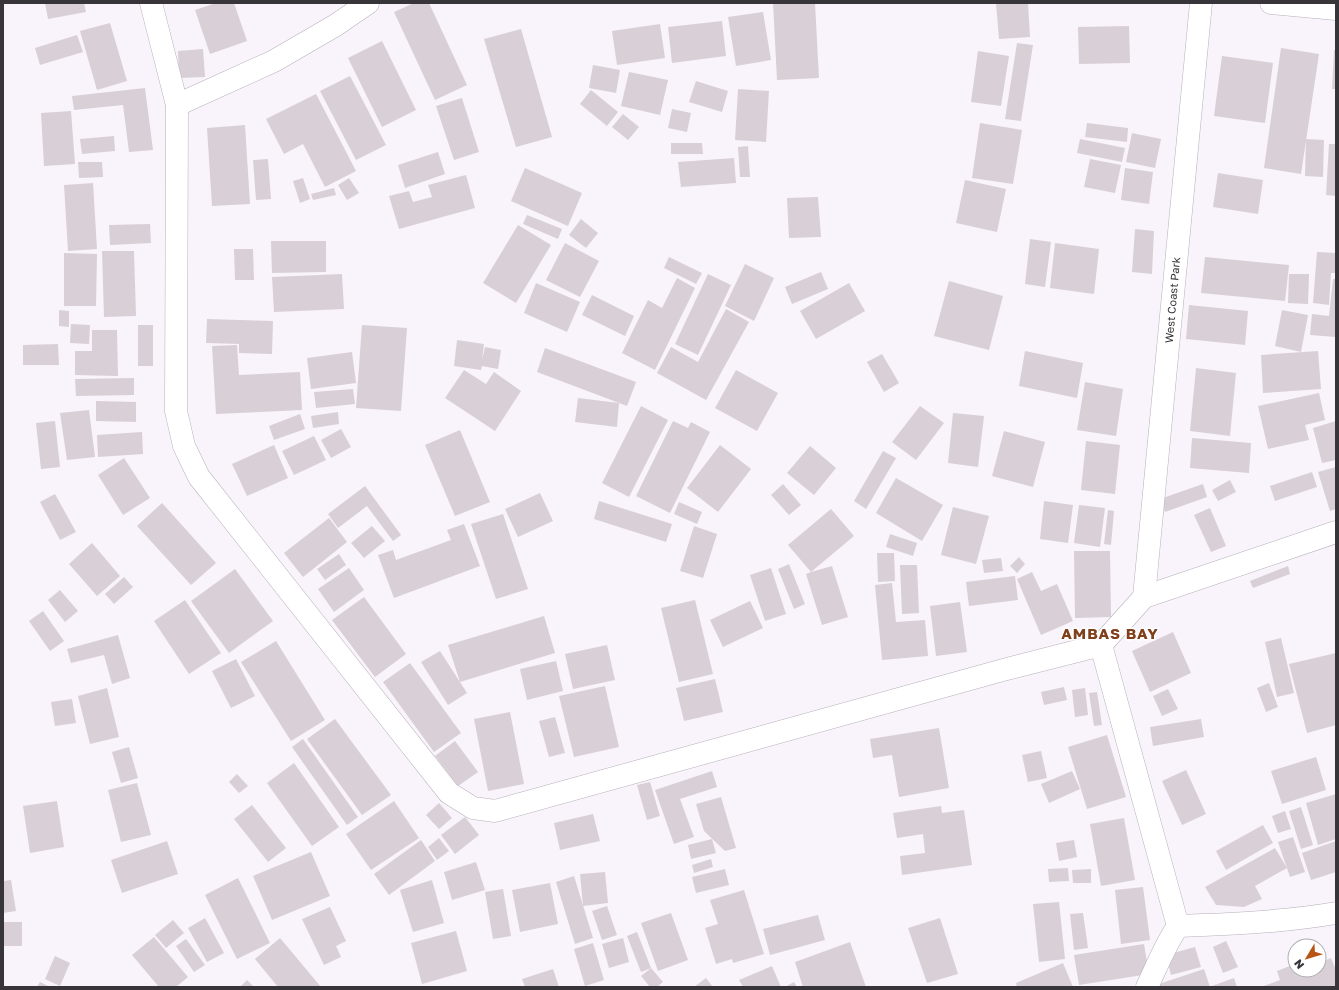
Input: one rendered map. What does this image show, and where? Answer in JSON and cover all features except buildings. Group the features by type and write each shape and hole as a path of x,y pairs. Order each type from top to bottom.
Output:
{"street":[{"path":"151,3 177,106 176,411 184,446 199,477 449,793 473,808 495,811 995,672 1102,645 1144,598 1336,532"},
{"path":"177,106 274,61 336,25 368,3"},
{"name":"West Coast Park","path":"1144,598 1201,3"},
{"path":"1271,3 1336,9"},
{"path":"1102,645 1178,926 1166,945 1147,987"},
{"path":"1178,926 1296,919 1336,913"}],"district":[{"name":"AMBAS BAY","path":"1110,633"}]}
